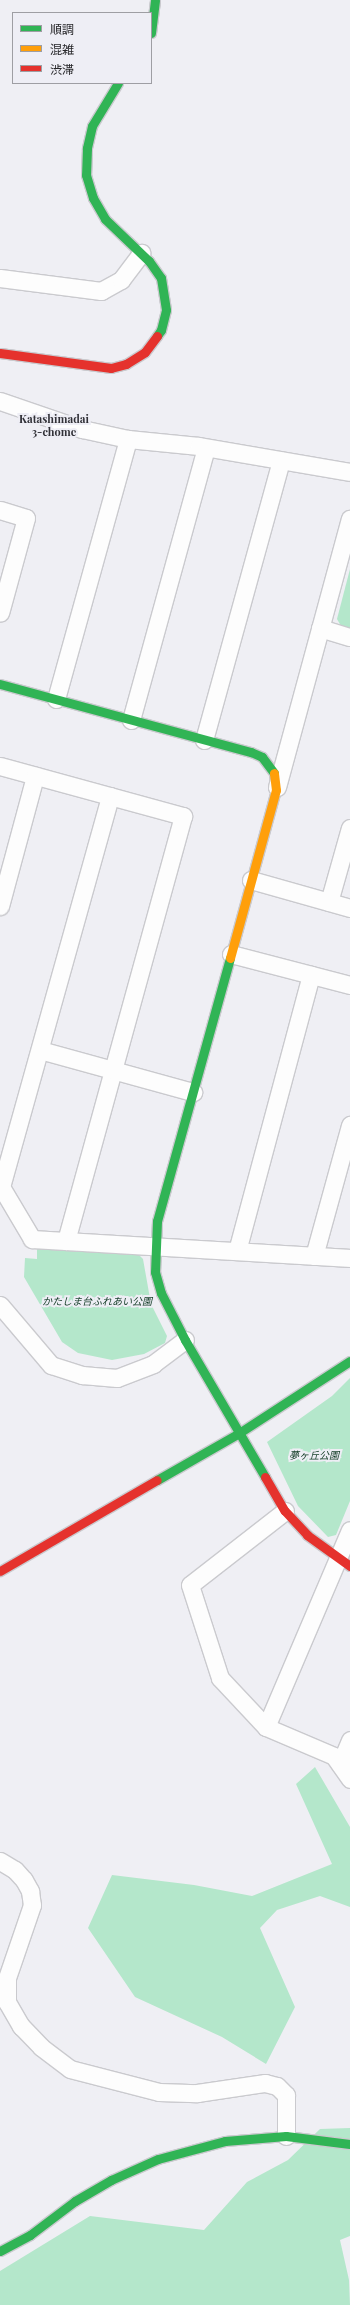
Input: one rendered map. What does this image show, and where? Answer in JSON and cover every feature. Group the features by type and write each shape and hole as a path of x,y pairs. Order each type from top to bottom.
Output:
{"street":[{"path":"152,25 155,0"},
{"path":"0,353 101,368 126,364 145,352 162,330 166,302 161,278 141,253 105,219 93,198 86,175 87,148 92,126 117,84"},
{"path":"0,278 101,291 121,280 141,253"},
{"path":"0,401 82,429 128,439 206,448 350,472"},
{"path":"56,699 128,439"},
{"path":"131,720 206,448"},
{"path":"204,740 281,460"},
{"path":"0,510 26,518 0,613"},
{"path":"344,1562 307,1535 285,1511 186,1340 161,1293 155,1272 154,1246 157,1221 350,519"},
{"path":"320,628 350,637"},
{"path":"0,684 262,757 274,772 276,790"},
{"path":"0,766 183,816 66,1241"},
{"path":"0,906 35,776"},
{"path":"110,796 1,1186 32,1239 350,1258"},
{"path":"330,902 350,828"},
{"path":"251,880 350,908"},
{"path":"231,954 350,985"},
{"path":"237,1251 311,975"},
{"path":"40,1050 193,1092"},
{"path":"314,1256 350,1125"},
{"path":"0,1305 51,1365 82,1375 117,1378 153,1364 186,1340"},
{"path":"0,1571 239,1433 350,1361"},
{"path":"285,1511 190,1585 220,1678 266,1727 334,1756 350,1779"},
{"path":"266,1727 344,1562 350,1530"},
{"path":"340,1764 350,1740"},
{"path":"0,1861 15,1870 24,1880 30,1891 32,1904 7,1978 7,2002 21,2026 41,2047 70,2069 159,2092 197,2092 265,2083 277,2086 286,2095 286,2136"},
{"path":"0,2251 30,2235 75,2202 111,2180 158,2159 225,2141 286,2136 350,2144"}],"green space":[{"path":"350,569 350,630 342,628 337,619"},
{"name":"かたしま台ふれあい公園","path":"37,1246 135,1251 143,1259 151,1304 167,1336 165,1343 144,1354 112,1360 78,1353 62,1342 24,1277 25,1258 37,1259"},
{"name":"夢ヶ丘公園","path":"350,1378 350,1501 336,1535 328,1537 298,1506 267,1442 332,1396"},
{"path":"315,1767 350,1827 350,1907 320,1896 277,1910 260,1928 295,2007 266,2064 222,2037 135,1997 88,1928 112,1875 194,1885 252,1896 332,1864 296,1784"},
{"path":"350,2128 350,2236 340,2240 349,2280 350,2305 0,2305 0,2271 90,2216 204,2230 247,2182 288,2160 320,2129"}],"traffic: fast":[{"path":"152,25 155,0"},
{"path":"117,84 92,126 87,148 86,175 93,198 105,219 149,261 161,278 166,310 161,330 157,336"},
{"path":"0,684 251,752 262,757 274,773"},
{"path":"230,958 157,1221 155,1272 161,1293 185,1340 265,1477"},
{"path":"157,1480 239,1433 350,1361"},
{"path":"0,2251 30,2235 75,2201 111,2180 158,2159 225,2141 286,2136 350,2144"}],"traffic: slow":[{"path":"230,958 276,790 274,773"}],"traffic: jam":[{"path":"0,353 111,368 126,364 145,352 157,336"},
{"path":"265,1477 285,1511 307,1535 350,1566"},
{"path":"0,1571 157,1480"}],"district":[{"name":"Katashimadai 3-chome","path":"54,426"}]}
